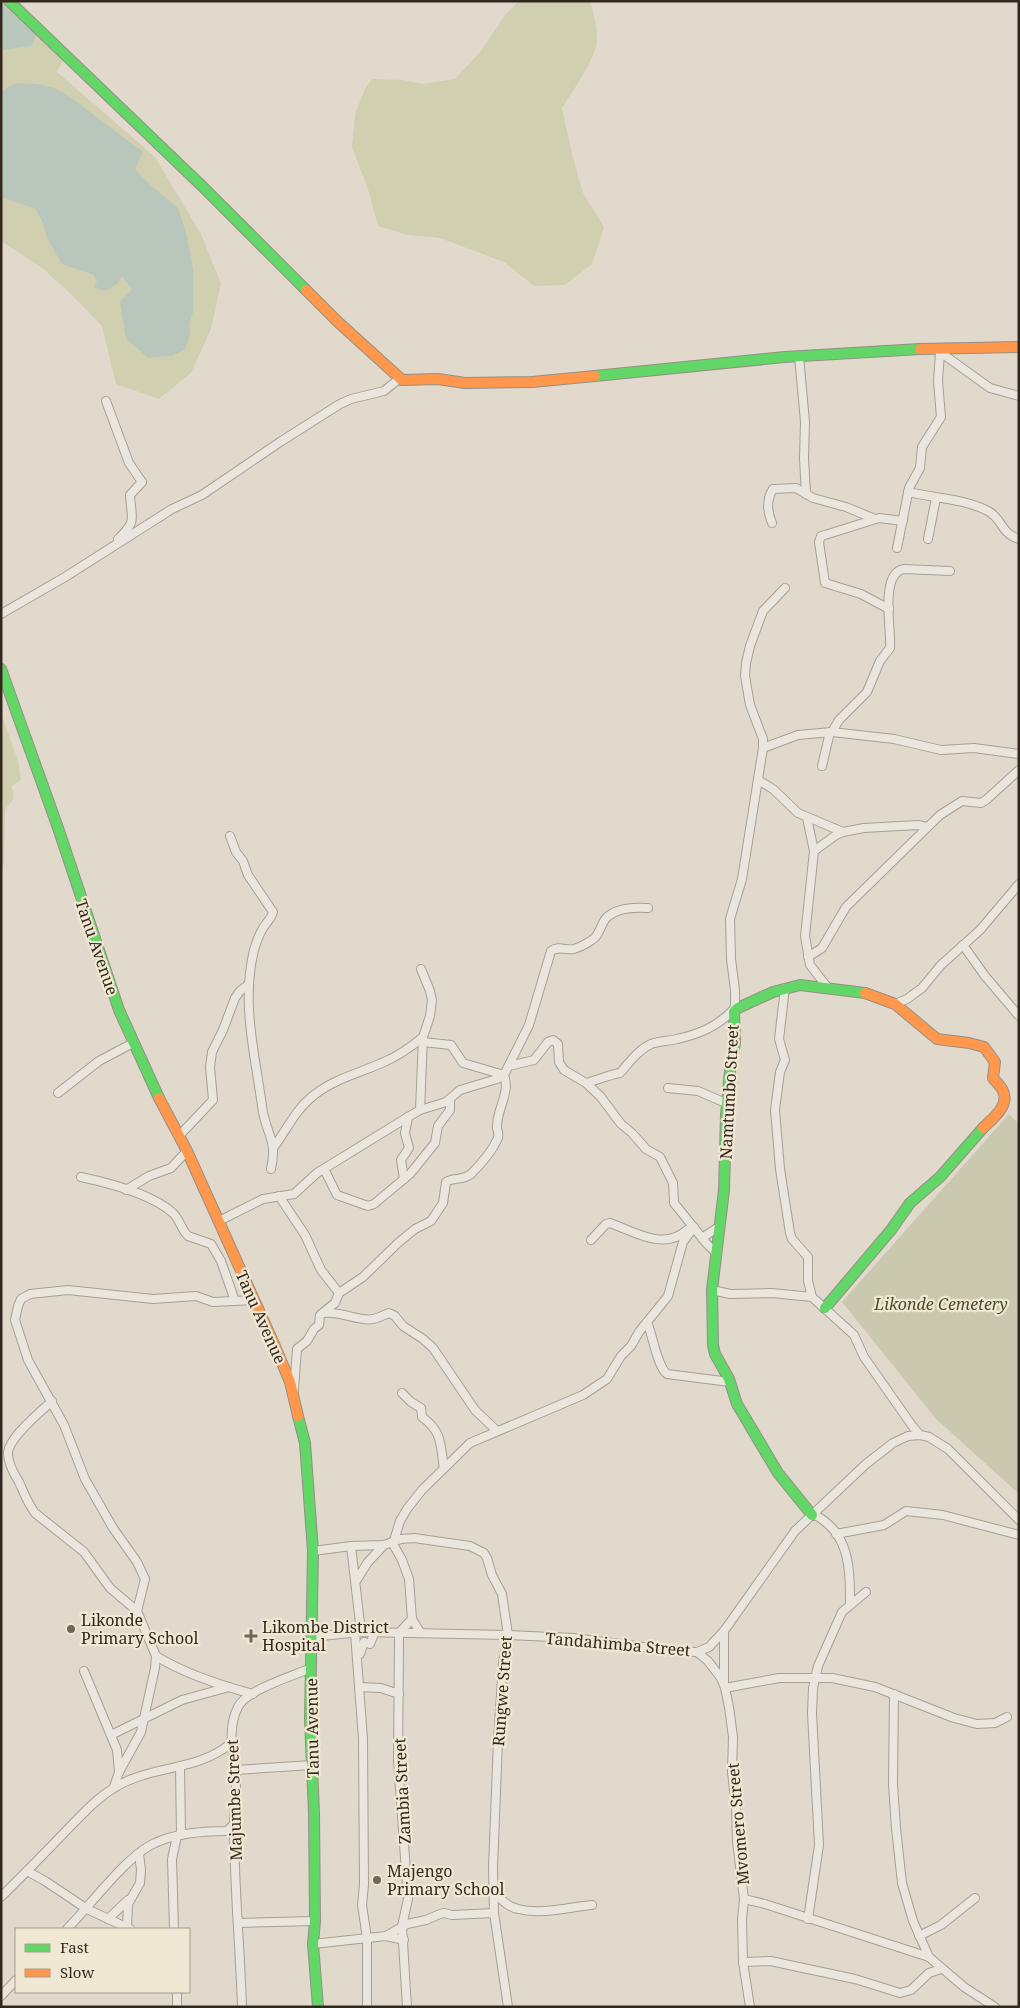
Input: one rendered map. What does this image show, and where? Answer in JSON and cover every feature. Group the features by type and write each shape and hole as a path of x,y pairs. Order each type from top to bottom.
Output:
{"street":[{"path":"9,1 399,379 404,381 438,379 464,383 532,382 799,356 1019,347"},
{"path":"941,350 990,388 1019,396"},
{"path":"897,548 908,492 919,472 922,447 941,417 938,381 941,350"},
{"path":"799,356 805,422 804,459 806,494"},
{"path":"1,614 66,578 172,509 202,495 340,404 351,399 384,391 399,379"},
{"path":"106,401 130,463 142,482 130,495 133,519 131,525 113,547"},
{"path":"772,523 768,498 773,489 796,488 813,498 846,507 875,519"},
{"path":"908,492 962,503 988,511 994,515 1010,536 1019,539"},
{"path":"928,540 936,498"},
{"path":"889,609 861,594 826,584 824,582 818,542 821,536 875,519 884,518 903,521"},
{"path":"822,766 831,732 839,720 867,692 880,661 890,648 888,622 891,580 900,570 950,571"},
{"path":"586,1083 609,1074 620,1073 635,1056 653,1043 678,1039 710,1029 734,1010 735,990 731,959 730,918 738,898 742,879 763,748 763,739 750,705 745,676 746,663 752,638 763,611 785,588"},
{"name":"Tanu Avenue","path":"1,669 57,825 108,981 133,1043 187,1151 290,1382 305,1443 313,1551 311,1589 315,1921 313,1944 318,2007"},
{"path":"763,748 798,735 831,732 894,739 941,750 974,748 1019,754"},
{"path":"808,957 822,948 846,907 940,815 960,802 981,803 1019,770"},
{"path":"758,780 772,789 798,813 844,832"},
{"path":"807,818 814,851 805,936 808,957 817,975 828,988"},
{"path":"814,851 836,835 844,832 864,828 918,825 927,827"},
{"path":"230,836 248,875 273,912 258,938 248,985 253,1051 260,1081 262,1108 274,1147 271,1170"},
{"path":"895,1004 907,999 922,988 941,965 980,930 1017,888"},
{"path":"219,1221 255,1203 294,1194 314,1175 420,1110 446,1102 460,1090 504,1075 528,1025 552,951 558,948 574,949 593,939 610,915 628,908 648,908"},
{"path":"963,945 985,976 1019,1016"},
{"path":"420,1110 423,1039 430,1016 432,1000 421,969"},
{"path":"179,1136 214,1100 210,1072 212,1052 235,998 248,985"},
{"name":"Namtumbo Street","path":"812,1515 778,1473 765,1453 737,1404 730,1382 715,1354 713,1345 712,1290 724,1182 730,1071 735,1043 734,1010 762,996 800,985 868,993 895,1004 937,1039 984,1047 995,1062 992,1078 1004,1092 1001,1110 972,1139 940,1177 910,1203 891,1230 825,1308"},
{"path":"785,988 779,1039 785,1060 780,1072 775,1110 780,1170 788,1229 792,1240 808,1257 808,1281 812,1297"},
{"path":"274,1147 292,1119 314,1095 349,1074 383,1063 423,1039 451,1044 463,1063 504,1075"},
{"path":"509,1066 534,1060 548,1042 552,1040 558,1044 559,1062 564,1070 586,1083 600,1096 621,1124 632,1132 646,1149 660,1157 673,1183 674,1203 702,1238 716,1252"},
{"path":"58,1093 99,1061 133,1043"},
{"path":"293,1394 297,1349 307,1341 314,1329 320,1325 319,1316 337,1301 339,1293 363,1277 416,1229 431,1221 443,1203 447,1181 458,1180 470,1175 499,1137 497,1129 506,1085 504,1075"},
{"path":"668,1088 698,1091 728,1104"},
{"path":"324,1169 337,1195 368,1206 374,1204 404,1179 435,1143 438,1126 450,1110 450,1098"},
{"path":"404,1179 401,1160 409,1148 406,1133 408,1117"},
{"path":"126,1190 150,1176 171,1168 187,1151"},
{"path":"81,1177 126,1190 164,1206 175,1215 188,1236 211,1244 221,1261 235,1301"},
{"path":"279,1196 305,1235 321,1270 339,1293"},
{"path":"591,1240 606,1224 610,1223 632,1233 663,1240 680,1236 693,1226"},
{"path":"420,1632 412,1619 409,1579 402,1560 393,1544 398,1526 407,1509 444,1468 470,1443 583,1395 610,1376 621,1356 631,1346 668,1296 684,1242 693,1226"},
{"path":"702,1238 720,1226"},
{"path":"137,1611 145,1579 143,1571 130,1550 112,1528 85,1479 64,1425 28,1360 15,1320 21,1299 35,1292 68,1290 153,1299 196,1296 213,1302 254,1300"},
{"path":"712,1290 730,1294 772,1293 812,1297 854,1335 864,1357 913,1428 920,1435 936,1441 948,1449 1019,1520"},
{"path":"324,1313 346,1314 367,1320 388,1313 395,1316 403,1326 433,1348 475,1410 497,1431"},
{"path":"647,1322 653,1336 660,1366 667,1374 730,1382"},
{"path":"402,1393 421,1408 422,1417 437,1432 441,1443 444,1468"},
{"path":"52,1402 34,1417 9,1447 8,1456 12,1469 35,1513 84,1552 110,1588 137,1611 156,1656 145,1719 138,1739 119,1772 114,1787"},
{"name":"Tandahimba Street","path":"311,1637 358,1632 374,1634 420,1632 508,1635 574,1638 673,1651 697,1652 709,1647 724,1631 787,1540 812,1515 866,1464 893,1443 908,1436 920,1435"},
{"path":"836,1534 884,1525 906,1511 943,1515 1019,1535"},
{"path":"812,1515 826,1522 836,1534 847,1554 850,1576 850,1604"},
{"name":"Rungwe Street","path":"313,1551 351,1546 393,1544 408,1538 428,1538 470,1546 484,1553 492,1575 502,1594 508,1635 503,1663 498,1740 493,1891 494,1913 508,2007"},
{"path":"356,1581 368,1562 384,1545"},
{"path":"351,1546 356,1581 359,1687 363,1739 364,1885 362,1905 367,1938 368,2007"},
{"path":"808,1919 819,1845 812,1712 814,1679 838,1619 850,1604 866,1592"},
{"path":"399,1633 412,1619"},
{"path":"724,1631 725,1686 779,1678 843,1679 894,1694 954,1718 978,1724 995,1723 1007,1717"},
{"name":"Zambia Street","path":"399,1633 398,1761 408,1900 402,1926 407,2007"},
{"path":"358,1662 361,1646 364,1642 370,1644 374,1634"},
{"name":"Mvomero Street","path":"697,1652 708,1661 725,1686 733,1737 732,1772 737,1842 744,1899 742,1920 743,1962 750,2007"},
{"path":"156,1656 176,1668 229,1688 253,1694"},
{"name":"Majumbe Street","path":"242,2007 234,1824 235,1770 230,1744 238,1707 243,1700 311,1668"},
{"path":"84,1671 118,1753 119,1772"},
{"path":"359,1687 381,1688 399,1694"},
{"path":"111,1735 187,1698 229,1688"},
{"path":"894,1694 893,1784 896,1828 902,1883 919,1936 929,1957 977,1997 996,2007"},
{"path":"1,1897 84,1812 114,1787 142,1775 218,1755 230,1744"},
{"path":"235,1770 312,1765"},
{"path":"174,1928 172,1859 178,1836 180,1766"},
{"path":"68,1928 114,1878 139,1854 154,1843 178,1836 210,1831 227,1831 234,1824"},
{"path":"227,1831 235,1839"},
{"path":"108,1919 129,1899 140,1883 139,1854"},
{"path":"27,1871 87,1909 127,1928"},
{"path":"493,1891 503,1902 521,1910 592,1905"},
{"path":"919,1936 941,1925 976,1898"},
{"path":"129,1899 127,1907 129,1928"},
{"path":"744,1899 765,1904 929,1957"},
{"path":"386,1936 402,1926 444,1913 452,1916 494,1913"},
{"path":"239,1923 315,1921"},
{"path":"313,1944 386,1936 404,1940"},
{"path":"743,1962 771,1961 855,1979 900,1993 911,1990 930,1973 941,1968"},
{"path":"1,1996 15,1981"},
{"path":"177,1993 177,2007"}],"green space":[{"path":"1,1 63,61 57,72 155,157 201,234 221,284 211,329 191,373 159,399 116,384 102,326 41,267 1,241"},
{"path":"519,1 590,1 596,24 597,42 590,62 562,108 583,193 604,227 592,264 565,285 534,286 504,262 440,238 408,235 378,226 368,189 352,147 355,114 365,89 372,79 403,80 423,84 455,79 481,51 505,15"},
{"path":"1,713 18,761 21,780 12,786 14,798 5,810 4,862 1,875"},
{"name":"Likonde Cemetery","path":"1009,1114 1019,1124 1019,1491 1017,1492 936,1419 842,1302"}],"shaded area":[{"path":"1,3 36,35 31,46 1,50"},
{"path":"17,83 37,84 54,88 70,97 143,152 135,169 150,185 178,208 187,236 193,269 193,312 189,324 190,335 185,349 172,356 149,358 126,339 120,302 132,289 122,276 117,284 105,291 93,287 97,282 94,275 62,264 47,238 43,223 36,209 1,197 1,94 6,88"}],"traffic: fast":[{"path":"9,1 203,187 306,290"},
{"path":"595,376 785,357 920,349"},
{"path":"1,669 57,825 119,1010 159,1098"},
{"path":"812,1515 778,1473 737,1404 729,1379 715,1354 713,1345 712,1290 724,1190 726,1115 735,1043 734,1012 738,1008 773,992 800,985 865,993"},
{"path":"825,1308 891,1230 910,1203 940,1177 983,1128"},
{"path":"298,1416 305,1443 313,1551 310,1719 314,1813 315,1921 313,1944 318,2007"}],"traffic: slow":[{"path":"306,290 402,380 438,379 465,383 532,382 595,376"},
{"path":"920,349 1019,347"},
{"path":"865,993 895,1004 937,1039 984,1047 995,1062 993,1078 1002,1089 1005,1097 999,1112 983,1128"},
{"path":"159,1098 187,1151 274,1344 290,1382 298,1416"}],"place":[{"name":"Likonde Primary School","path":"71,1629"},
{"name":"Likombe District Hospital","path":"251,1636"},
{"name":"Majengo Primary School","path":"377,1880"}]}
